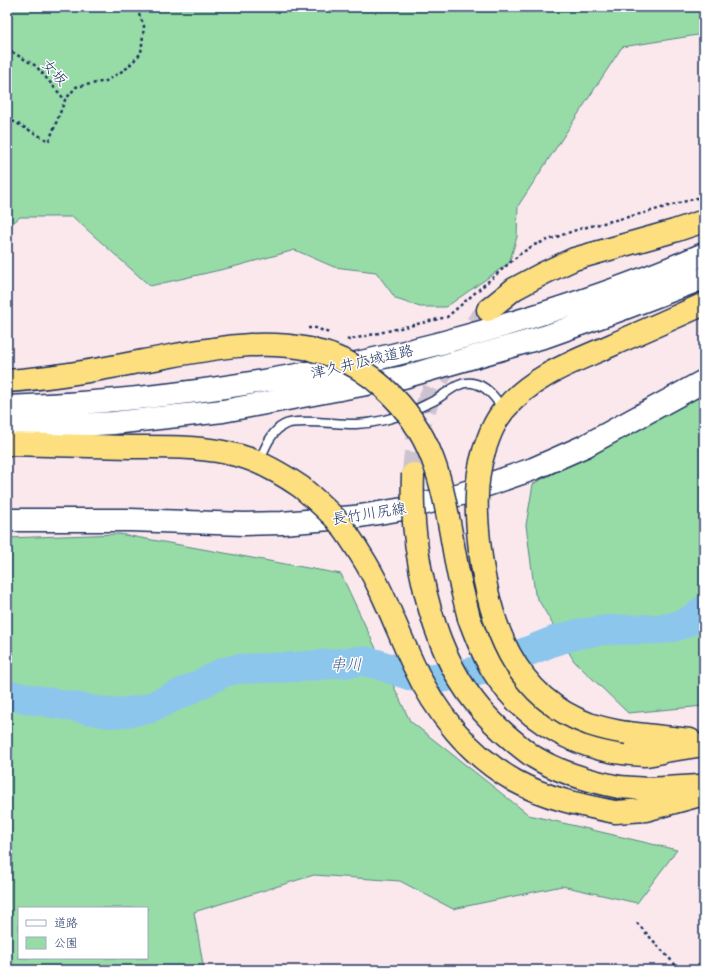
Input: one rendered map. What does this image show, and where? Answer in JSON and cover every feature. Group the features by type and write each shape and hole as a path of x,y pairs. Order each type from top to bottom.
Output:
{"highway":[{"path":"488,310 514,289 574,259 704,221"},
{"path":"626,743 607,729 588,723 564,712 547,700 524,678 513,662 504,644 492,611 478,534 477,490 481,461 491,432 504,410 515,398 530,386 556,369 704,304"},
{"path":"7,381 75,373 214,348 242,345 288,345 333,356 348,362 365,372 385,388 403,407 422,434 434,461 442,488 457,568 469,618 479,645 492,670 511,697 528,713 556,732 585,744 704,744"},
{"path":"7,444 192,449 222,452 241,456 274,470 302,487 336,519 362,556 379,589 413,666 440,711 453,729 467,744 498,770 535,791 567,802 615,812 646,810 704,794"},
{"path":"413,474 412,495 415,534 421,573 426,592 439,635 454,670 473,701 501,731 533,756 564,772 580,778 619,787 648,790 704,786"}],"main road":[{"name":"津久井広域道路","path":"7,407 74,404 175,395 285,378 330,369 393,355 508,325 605,294 704,254"},
{"name":"津久井広域道路","path":"7,428 113,423 223,411 404,377 547,336 704,278"},
{"name":"長竹川尻線","path":"7,520 130,520 244,524 282,523 354,517 403,509 489,486 556,460 704,381"}],"lane":[{"path":"259,463 265,447 273,435 284,425 295,422 334,424 379,422 417,409 460,384 472,383 484,388 490,392 504,410"}],"path":[{"path":"7,118 49,141 65,100 76,87 106,81 127,68 141,53 144,26 136,7"},
{"name":"女坂","path":"7,49 36,66 65,100"},
{"path":"460,306 520,254 534,245 566,233 704,196"},
{"path":"637,923 680,970"}],"green space":[{"path":"7,7 704,7 704,34 622,47 518,206 517,237 509,263 446,307 420,307 396,299 376,272 334,267 295,250 233,267 150,286 73,217 20,217 7,228"},
{"path":"704,394 704,706 628,713 574,661 535,594 526,525 533,484"},
{"path":"119,534 341,574 410,721 529,815 677,850 637,903 562,886 453,909 400,881 314,875 194,912 204,970 7,970 7,538"}],"waterway":[{"name":"串川","path":"7,695 109,713 147,709 224,672 237,669 298,667 363,661 424,679 446,677 478,671 554,641 578,634 606,630 661,629 674,627 685,623 704,610"}],"tunnel":[{"path":"413,474 415,450 419,432 431,394 447,364 488,310"}]}
